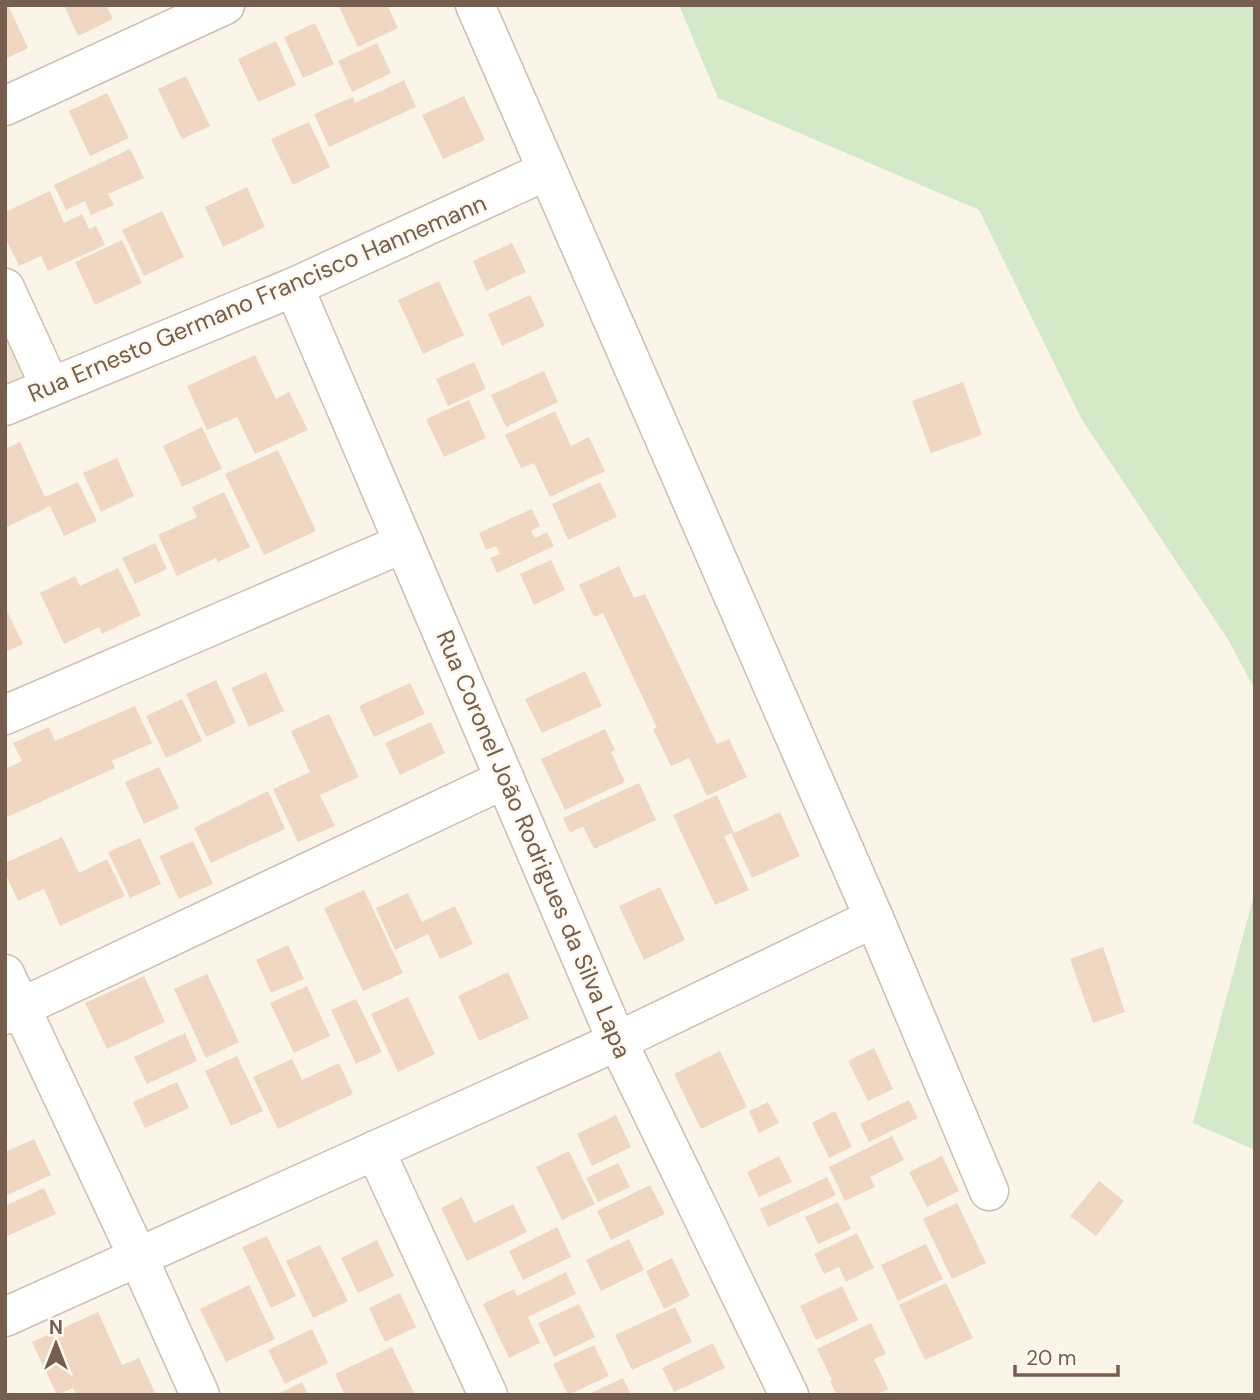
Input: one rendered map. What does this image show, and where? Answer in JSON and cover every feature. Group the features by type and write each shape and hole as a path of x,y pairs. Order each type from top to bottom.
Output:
{"street":[{"path":"5,107 225,5"},
{"path":"475,5 874,918 989,1191"},
{"name":"Rua Ernesto Germano Francisco Hannemann","path":"5,406 294,287 546,171"},
{"name":"Rua Coronel João Rodrigues da Silva Lapa","path":"294,287 618,1041 789,1395"},
{"path":"5,288 50,386"},
{"path":"5,715 404,543"},
{"path":"13,1012 505,779"},
{"path":"5,1317 618,1041 874,918"},
{"path":"5,974 13,1012 138,1257 200,1395"},
{"path":"375,1150 488,1395"}],"shaded area":[{"path":"5,330 40,411 5,426"}],"green space":[{"path":"679,5 1255,5 1255,690 1229,641 1081,418 979,210 718,98"},
{"path":"1255,891 1255,1150 1193,1123"}],"building":[{"path":"5,5 8,5 28,48 5,59"},
{"path":"64,5 106,5 113,19 78,36"},
{"path":"338,5 387,5 398,28 358,47"},
{"path":"315,23 334,64 303,78 284,37"},
{"path":"276,41 296,85 258,102 238,59"},
{"path":"377,43 391,73 352,92 338,61"},
{"path":"186,76 210,126 182,139 158,89"},
{"path":"404,80 416,107 329,147 314,114 353,97 355,103"},
{"path":"107,93 129,138 90,156 69,111"},
{"path":"464,96 485,140 443,159 422,115"},
{"path":"309,122 330,167 293,185 271,139"},
{"path":"130,149 144,178 108,194 114,205 91,215 85,201 66,210 54,185"},
{"path":"247,187 265,227 223,247 205,207"},
{"path":"50,191 64,223 82,214 89,229 96,226 105,245 48,271 41,256 19,266 5,237 5,212"},
{"path":"162,211 184,257 144,276 122,230"},
{"path":"122,240 142,283 95,305 75,262"},
{"path":"512,243 526,272 486,291 473,261"},
{"path":"439,281 464,335 423,354 398,300"},
{"path":"530,295 545,326 502,346 488,314"},
{"path":"255,355 276,399 289,392 308,430 255,454 237,417 207,430 187,386"},
{"path":"474,362 486,389 448,406 436,379"},
{"path":"544,371 558,402 506,427 491,395"},
{"path":"963,382 982,435 931,453 912,401"},
{"path":"469,400 486,438 444,457 426,419"},
{"path":"555,411 571,446 589,437 605,471 550,497 534,463 521,468 505,435"},
{"path":"202,427 222,469 182,487 163,446"},
{"path":"20,442 45,497 78,482 97,521 64,536 50,506 5,528 5,449"},
{"path":"278,450 316,531 264,555 225,474"},
{"path":"117,458 134,496 101,512 83,473"},
{"path":"600,482 617,517 568,540 552,504"},
{"path":"224,492 250,547 218,562 216,558 177,576 158,535 197,517 192,507"},
{"path":"532,509 540,526 531,531 535,538 547,532 554,546 497,573 490,558 500,554 496,546 486,550 479,533"},
{"path":"155,543 167,569 135,584 122,558"},
{"path":"551,560 565,590 534,605 520,574"},
{"path":"619,566 634,598 645,594 717,744 729,739 747,777 707,796 689,758 671,766 653,729 657,728 603,613 594,617 579,585"},
{"path":"118,568 141,615 102,634 99,627 64,644 40,593 75,576 80,586"},
{"path":"7,611 23,644 5,652 5,612"},
{"path":"585,671 602,706 542,733 525,699"},
{"path":"266,672 284,711 249,727 231,688"},
{"path":"216,680 236,723 206,737 186,694"},
{"path":"410,683 425,714 374,737 359,706"},
{"path":"182,699 202,741 166,758 146,716"},
{"path":"135,706 152,743 112,761 115,768 5,818 5,769 22,761 13,743 49,727 55,741"},
{"path":"329,714 359,777 320,795 335,826 298,842 273,789 310,772 291,731"},
{"path":"431,722 445,753 400,775 385,743"},
{"path":"605,729 615,750 611,752 625,782 565,810 541,759"},
{"path":"159,767 179,808 144,824 125,782"},
{"path":"639,783 656,820 594,849 583,826 570,833 563,818"},
{"path":"268,791 285,829 211,863 194,828"},
{"path":"717,795 734,833 780,812 800,856 752,878 731,833 724,836 749,890 715,905 673,815"},
{"path":"62,837 79,873 107,859 125,896 60,926 44,889 18,901 5,873 5,863"},
{"path":"140,838 161,884 130,898 108,852"},
{"path":"193,841 213,884 179,899 159,856"},
{"path":"660,887 685,940 644,960 619,906"},
{"path":"364,890 403,973 363,991 324,908"},
{"path":"408,893 422,922 455,906 473,944 440,959 428,934 395,950 376,908"},
{"path":"288,945 304,979 271,993 256,960"},
{"path":"1103,947 1125,1012 1093,1023 1070,959"},
{"path":"508,972 529,1018 479,1041 458,996"},
{"path":"207,974 239,1042 206,1058 174,989"},
{"path":"144,976 165,1022 107,1049 85,1003"},
{"path":"307,986 330,1036 294,1053 270,1003"},
{"path":"408,997 435,1054 398,1072 371,1014"},
{"path":"356,999 382,1052 356,1064 331,1010"},
{"path":"185,1033 197,1061 147,1084 134,1057"},
{"path":"874,1048 893,1089 868,1101 848,1061"},
{"path":"720,1051 747,1107 701,1129 674,1074"},
{"path":"237,1056 263,1111 231,1126 205,1071"},
{"path":"292,1059 302,1080 339,1063 353,1094 278,1129 253,1077"},
{"path":"177,1082 189,1108 145,1128 133,1102"},
{"path":"909,1100 918,1118 869,1142 860,1124"},
{"path":"768,1102 779,1123 759,1133 749,1111"},
{"path":"835,1111 852,1147 829,1158 812,1123"},
{"path":"616,1115 631,1147 592,1166 577,1134"},
{"path":"892,1136 904,1160 870,1177 875,1187 845,1201 829,1167"},
{"path":"34,1139 51,1175 5,1196 5,1152"},
{"path":"569,1151 595,1204 562,1220 536,1167"},
{"path":"779,1156 792,1182 759,1197 747,1172"},
{"path":"942,1156 959,1191 927,1207 909,1172"},
{"path":"618,1163 630,1187 598,1202 586,1178"},
{"path":"827,1177 836,1195 768,1227 760,1209"},
{"path":"1099,1181 1124,1201 1096,1236 1070,1216"},
{"path":"650,1185 665,1214 611,1240 597,1211"},
{"path":"44,1188 56,1214 5,1237 5,1206"},
{"path":"462,1197 474,1223 513,1204 527,1232 467,1261 441,1208"},
{"path":"838,1202 851,1229 818,1244 805,1217"},
{"path":"957,1203 986,1263 952,1279 923,1219"},
{"path":"557,1227 571,1257 523,1280 509,1251"},
{"path":"857,1233 874,1268 846,1282 839,1267 824,1274 814,1254"},
{"path":"267,1236 296,1296 271,1308 242,1247"},
{"path":"629,1239 644,1270 601,1291 586,1260"},
{"path":"377,1240 394,1276 358,1293 341,1258"},
{"path":"926,1244 943,1279 898,1301 881,1265"},
{"path":"320,1245 348,1301 313,1318 286,1261"},
{"path":"672,1258 690,1296 664,1309 646,1271"},
{"path":"566,1272 576,1294 528,1317 540,1343 509,1358 483,1304 514,1289 517,1296"},
{"path":"946,1283 973,1338 925,1360 899,1305"},
{"path":"249,1285 275,1339 226,1362 200,1309"},
{"path":"842,1286 858,1320 816,1340 800,1306"},
{"path":"400,1293 416,1327 385,1342 369,1308"},
{"path":"579,1304 595,1337 554,1357 538,1323"},
{"path":"675,1307 692,1342 632,1370 615,1335"},
{"path":"98,1312 122,1365 139,1358 156,1395 76,1395 73,1388 57,1395 32,1342"},
{"path":"871,1323 886,1354 874,1359 888,1389 876,1395 837,1395 817,1349"},
{"path":"312,1329 328,1363 285,1384 268,1350"},
{"path":"713,1343 725,1368 674,1392 662,1368"},
{"path":"594,1345 609,1376 568,1395 553,1364"},
{"path":"392,1347 415,1395 345,1395 335,1374"},
{"path":"623,1378 631,1395 587,1395"},
{"path":"302,1382 308,1395 276,1395"}]}
